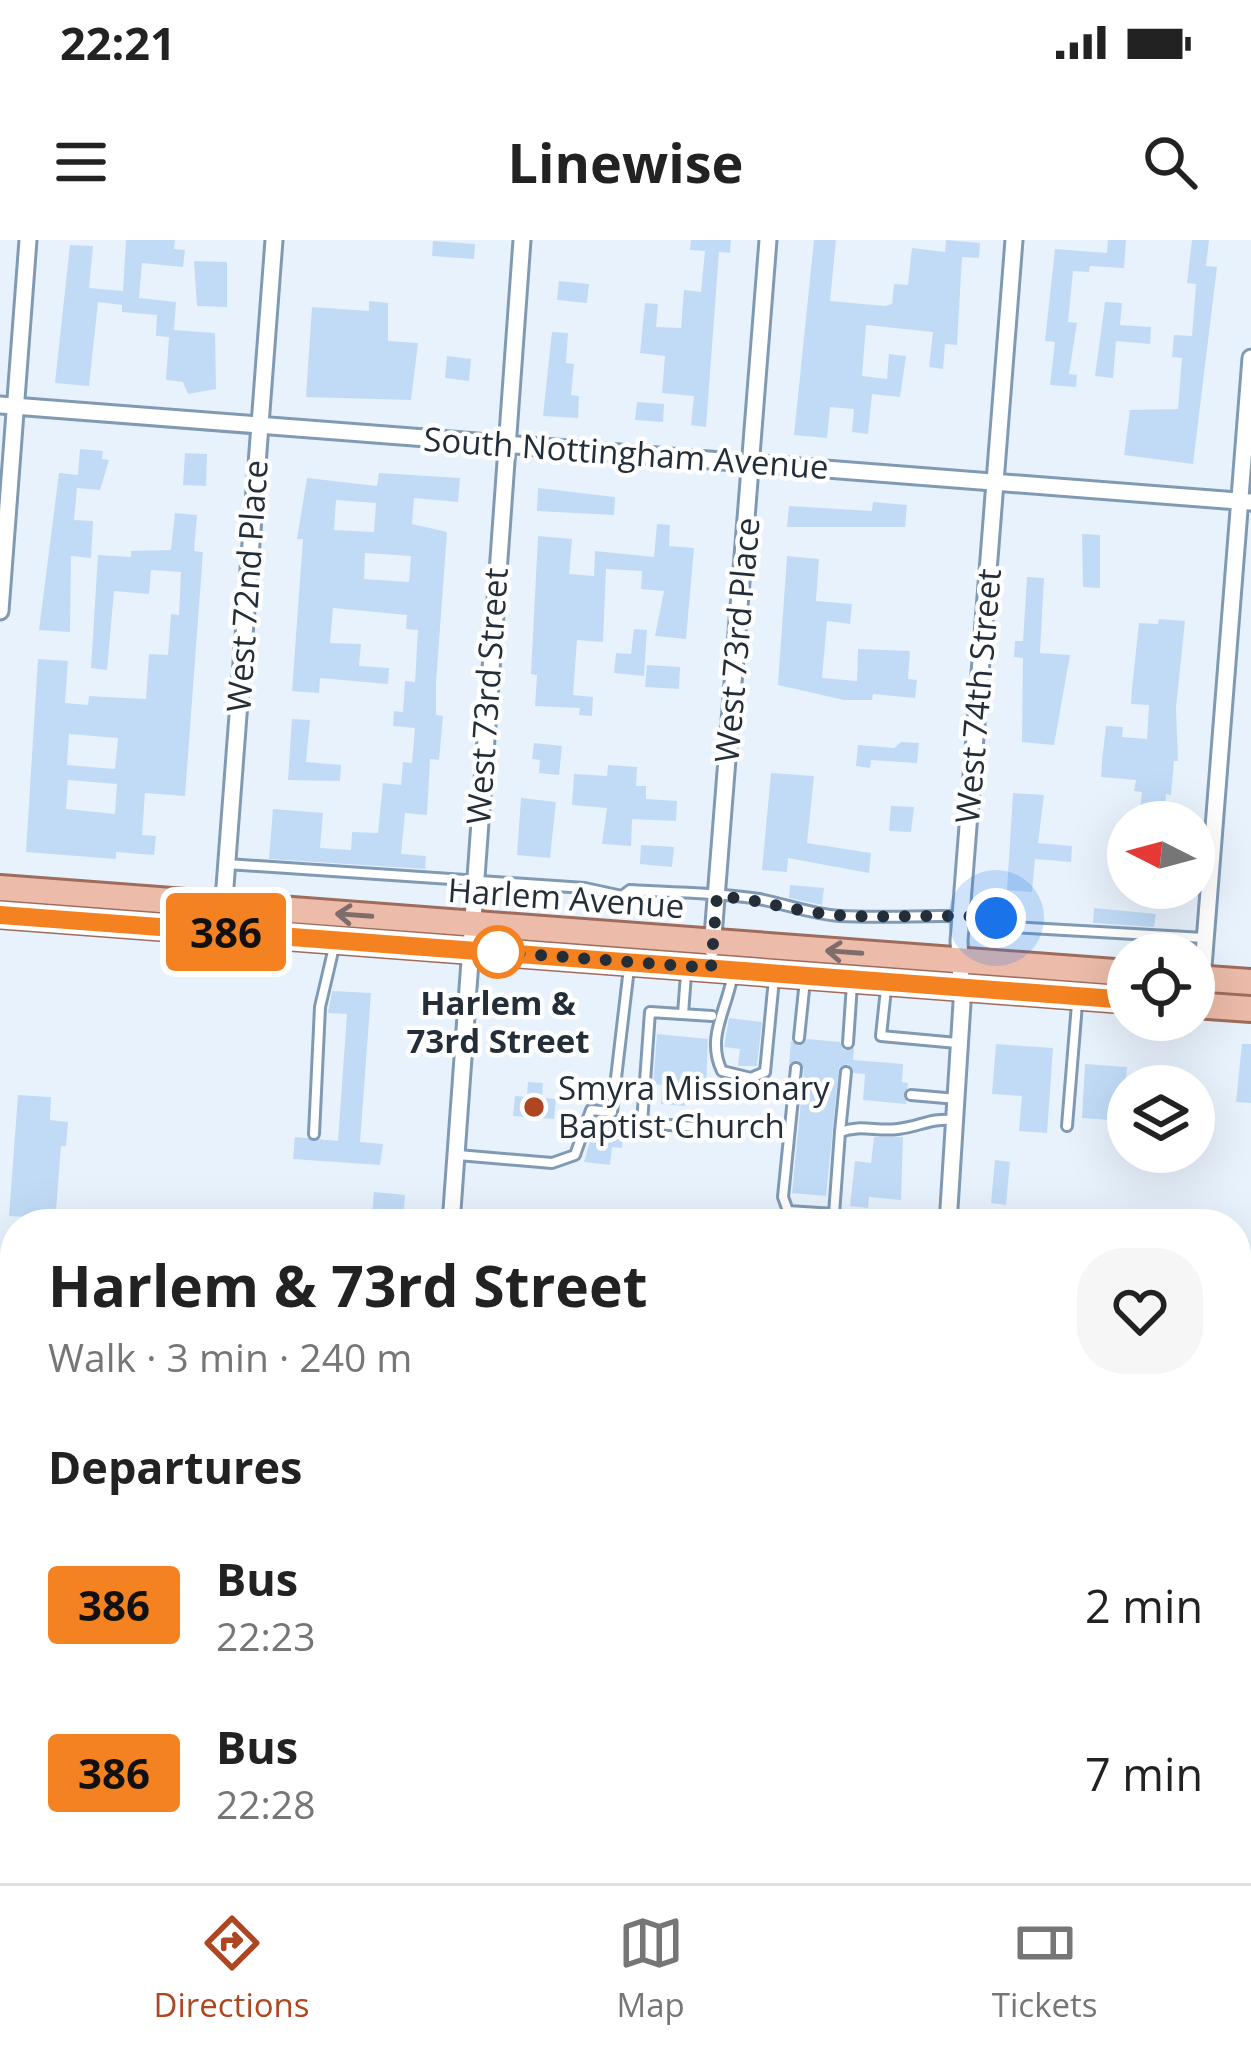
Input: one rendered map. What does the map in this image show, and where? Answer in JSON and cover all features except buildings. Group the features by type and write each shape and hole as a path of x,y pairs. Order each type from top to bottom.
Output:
{"main road":[{"name":"Harlem Avenue","path":"0,888 1107,971"},
{"name":"Harlem Avenue","path":"0,915 1107,998"},
{"path":"1215,979 1251,982"},
{"path":"1215,1006 1251,1009"}],"street":[{"path":"0,611 7,406 28,240"},
{"name":"West 72nd Place","path":"221,932 274,240"},
{"name":"West 73rd Street","path":"452,1209 522,240"},
{"name":"West 73rd Place","path":"710,968 768,240"},
{"name":"West 74th Street","path":"948,1209 960,1044 961,915 1014,240"},
{"path":"1205,933 1245,501 1251,358"},
{"name":"South Nottingham Avenue","path":"7,406 1245,501"}],"lane":[{"path":"227,865 585,888 622,896 630,890 762,899 790,911 911,919 961,915 996,918 995,926 1118,933"},
{"path":"314,1135 320,1007 336,954 333,940"},
{"path":"457,1155 552,1163 575,1155 591,1110 612,1112 630,962"},
{"path":"710,968 715,1055 722,1071 751,1078 765,1072 774,974"},
{"path":"683,1015 710,968"},
{"path":"799,1038 805,976"},
{"path":"848,1042 852,979"},
{"path":"886,982 881,1036 960,1044"},
{"path":"1067,1126 1077,996"},
{"path":"697,1127 642,1123 650,1012 712,1016"},
{"path":"787,1209 783,1197 796,1068"},
{"path":"834,1209 846,1072"},
{"path":"911,1095 957,1099"},
{"path":"840,1132 856,1126 897,1129 927,1118 956,1120"}],"bus line":[{"name":"386","path":"0,915 1107,998"}],"place":[{"name":"Harlem & 73rd Street","path":"498,952"},
{"name":"Smyra Missionary Baptist Church","path":"534,1107"}],"route":[{"path":"498,952 711,968 717,896 762,899 790,911 836,915 996,918"}]}
